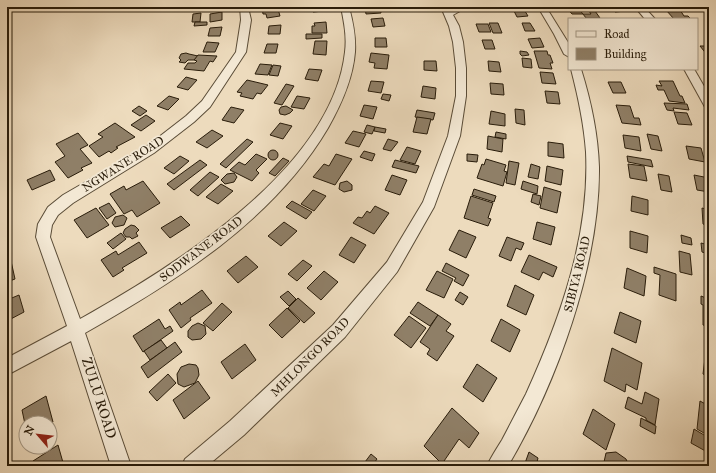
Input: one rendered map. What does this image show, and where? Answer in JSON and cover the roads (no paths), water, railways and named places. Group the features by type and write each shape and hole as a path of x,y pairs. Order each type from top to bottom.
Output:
{"street":[{"name":"NGWANE ROAD","path":"76,330 43,237 45,224 53,212 68,199 150,150 190,119 206,104 241,52 246,20 244,7"},
{"name":"SODWANE ROAD","path":"7,367 76,330 140,293 230,230 265,198 297,164 320,133 334,107 347,74 352,48 351,30 345,7"},
{"path":"447,10 463,7"},
{"path":"542,7 559,34 568,52"},
{"path":"640,7 649,18"},
{"name":"MHLONGO ROAD","path":"192,466 237,428 339,331 392,267 429,203 454,136 461,96 461,68 458,42 447,10"},
{"name":"SIBIYA ROAD","path":"497,466 510,447 544,375 568,313 587,234 592,182 590,137 584,97 576,70"},
{"path":"690,70 709,104"},
{"name":"ZULU ROAD","path":"76,330 121,466"}]}
